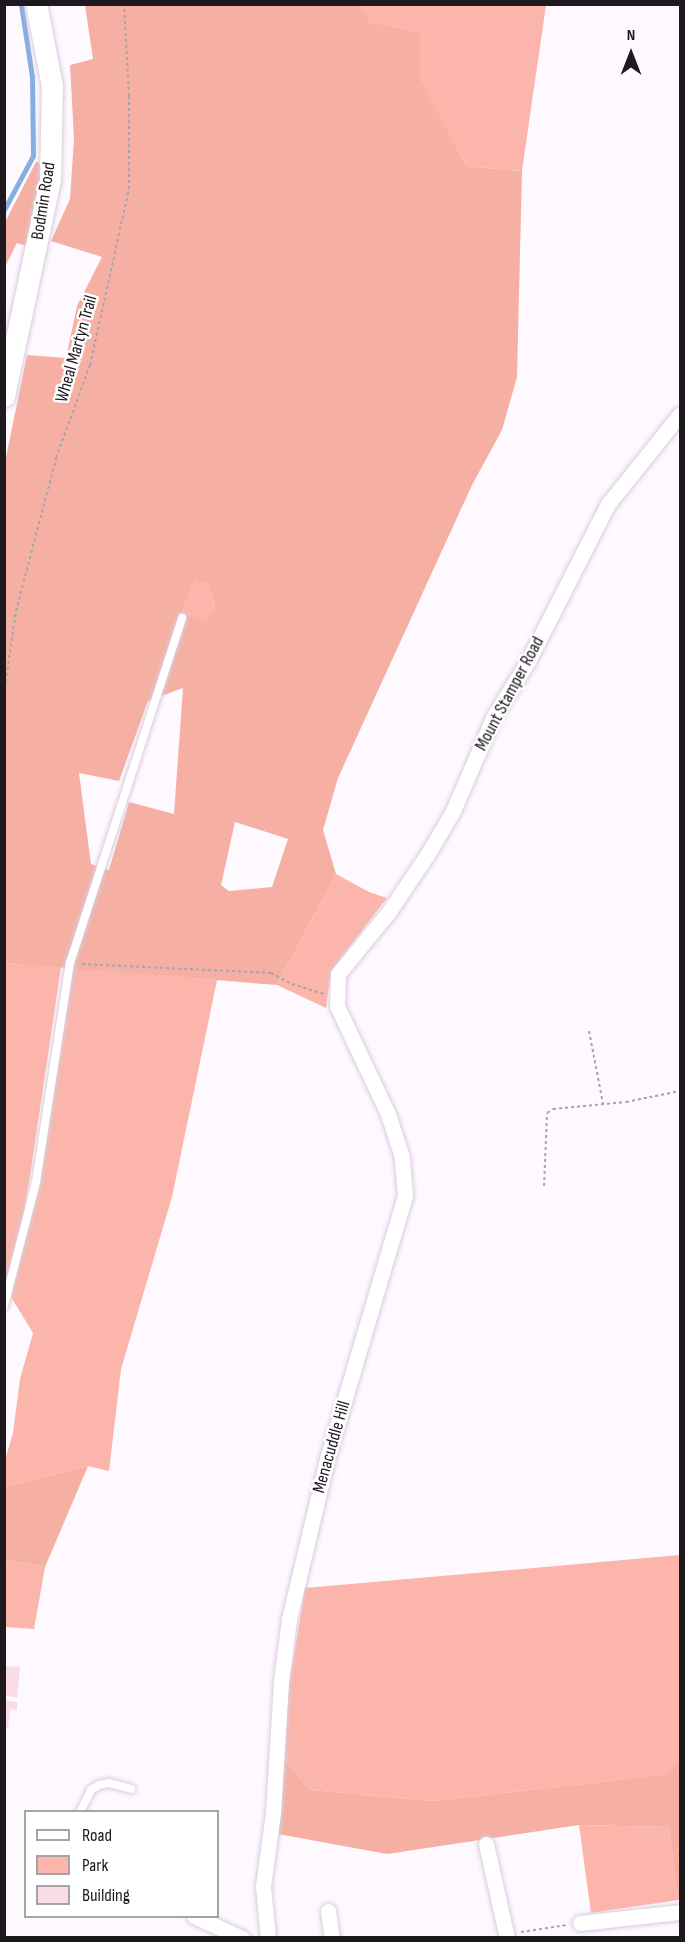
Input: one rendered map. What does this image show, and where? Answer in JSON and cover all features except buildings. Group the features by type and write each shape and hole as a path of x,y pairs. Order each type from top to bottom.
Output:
{"main road":[{"name":"Bodmin Road","path":"4,396 50,180 52,87 36,4"}],"street":[{"name":"Mount Stamper Road","path":"338,974 388,913 453,811 494,716 528,661 608,504 681,414"},
{"name":"Menacuddle Hill","path":"268,1938 263,1886 273,1813 281,1681 289,1619 327,1459 405,1195 402,1157 388,1114 337,1006 338,974"},
{"path":"486,1844 507,1935"},
{"path":"328,1911 332,1938"},
{"path":"580,1923 681,1912"},
{"path":"196,1918 242,1938"}],"lane":[{"path":"4,1306 36,1182 70,963 182,618"},
{"path":"81,1810 91,1790 99,1785 110,1783 131,1789"}],"path":[{"name":"Wheal Martyn Trail","path":"4,694 16,611 56,458 90,365 129,189 129,96 124,4"},
{"path":"70,963 271,973 292,984 320,994 337,996"},
{"path":"589,1031 603,1104"},
{"path":"544,1186 547,1113 553,1109 603,1104 681,1091"},
{"path":"507,1935 580,1923"}],"green space":[{"path":"361,5 546,5 522,171 466,166 419,79 420,32 368,22"},
{"path":"195,578 208,584 215,606 206,625 182,612"},
{"path":"336,874 369,892 387,898 331,971 326,1008 277,985"},
{"path":"4,963 61,967 29,1183 8,1299 4,1297"},
{"path":"73,968 217,980 172,1197 121,1369 109,1471 88,1466 5,1487 5,1460 13,1433 20,1379 33,1333 11,1297 39,1186"},
{"path":"680,1555 680,1758 671,1774 433,1801 310,1790 282,1756 285,1710 305,1588"},
{"path":"4,1560 45,1567 34,1629 5,1627"},
{"path":"579,1825 669,1827 678,1900 591,1913"}],"shaded area":[{"path":"85,5 361,5 369,22 420,32 420,79 466,166 522,171 517,377 502,430 472,485 338,778 323,830 336,874 277,985 5,963 5,462 27,355 66,358 77,306 102,257 51,241 70,199 74,139 70,65 93,59","holes":["195,579 208,584 215,606 206,624 182,612","183,688 174,814 129,802 109,870 91,864 79,773 119,781 148,701","235,822 288,839 272,887 229,891 221,885"]},
{"path":"36,162 51,163 36,249 17,243 5,267 4,224"},
{"path":"88,1466 45,1567 5,1560 5,1487"},
{"path":"282,1756 310,1790 433,1801 670,1774 680,1758 680,1900 678,1900 669,1827 579,1825 387,1854 278,1834"}],"waterway":[{"path":"4,210 33,156 32,77 21,4"}]}
